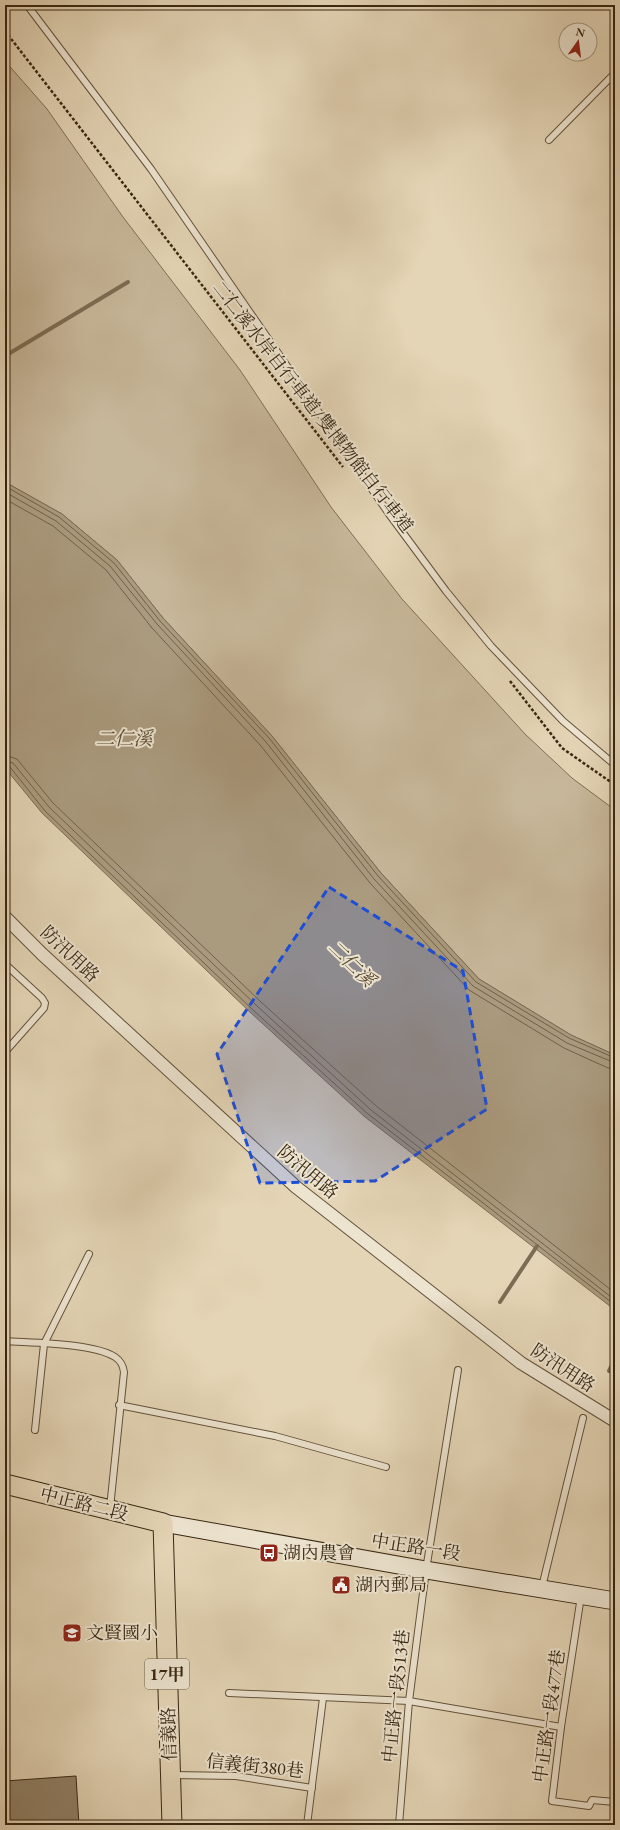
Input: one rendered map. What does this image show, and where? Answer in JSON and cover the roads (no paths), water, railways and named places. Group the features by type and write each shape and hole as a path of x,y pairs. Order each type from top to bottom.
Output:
{"main road":[{"name":"中正路二段","path":"5,1484 163,1524"},
{"name":"信義路","path":"163,1524 172,1825"}],"street":[{"name":"防汛用路","path":"5,917 42,954 296,1187 521,1363 615,1421"},
{"name":"中正路一段","path":"163,1524 426,1570 542,1587 615,1600"}],"lane":[{"path":"27,5 151,169 345,450 446,591 491,646 553,711 615,765"},
{"path":"549,140 615,73"},
{"path":"5,964 42,998 45,1003 44,1008 5,1052"},
{"path":"35,1430 44,1344 89,1254"},
{"path":"5,1341 88,1348 106,1352 123,1364 124,1372 119,1405 110,1510"},
{"name":"中正路一段513巷","path":"399,1825 409,1701 426,1570 458,1370"},
{"path":"119,1405 275,1436 386,1467"},
{"path":"542,1587 583,1418"},
{"name":"中正路一段477巷","path":"581,1594 561,1727 552,1801 589,1806 592,1800 615,1802"},
{"path":"229,1693 409,1701 561,1727"},
{"path":"307,1825 323,1698"},
{"name":"信義街380巷","path":"170,1775 236,1776 312,1788"}],"water":[{"name":"二仁溪","path":"5,482 62,514 117,560 163,618 272,736 381,873 479,979 571,1035 615,1055 615,1310 365,1117 251,1013 42,813 5,768"}],"waterway":[{"path":"5,356 128,282"},
{"path":"500,1302 537,1246"},
{"path":"609,1371 615,1359"}],"place":[{"name":"湖內農會","path":"269,1553"},
{"name":"湖內郵局","path":"341,1585"},
{"name":"文賢國小","path":"72,1633"}]}
